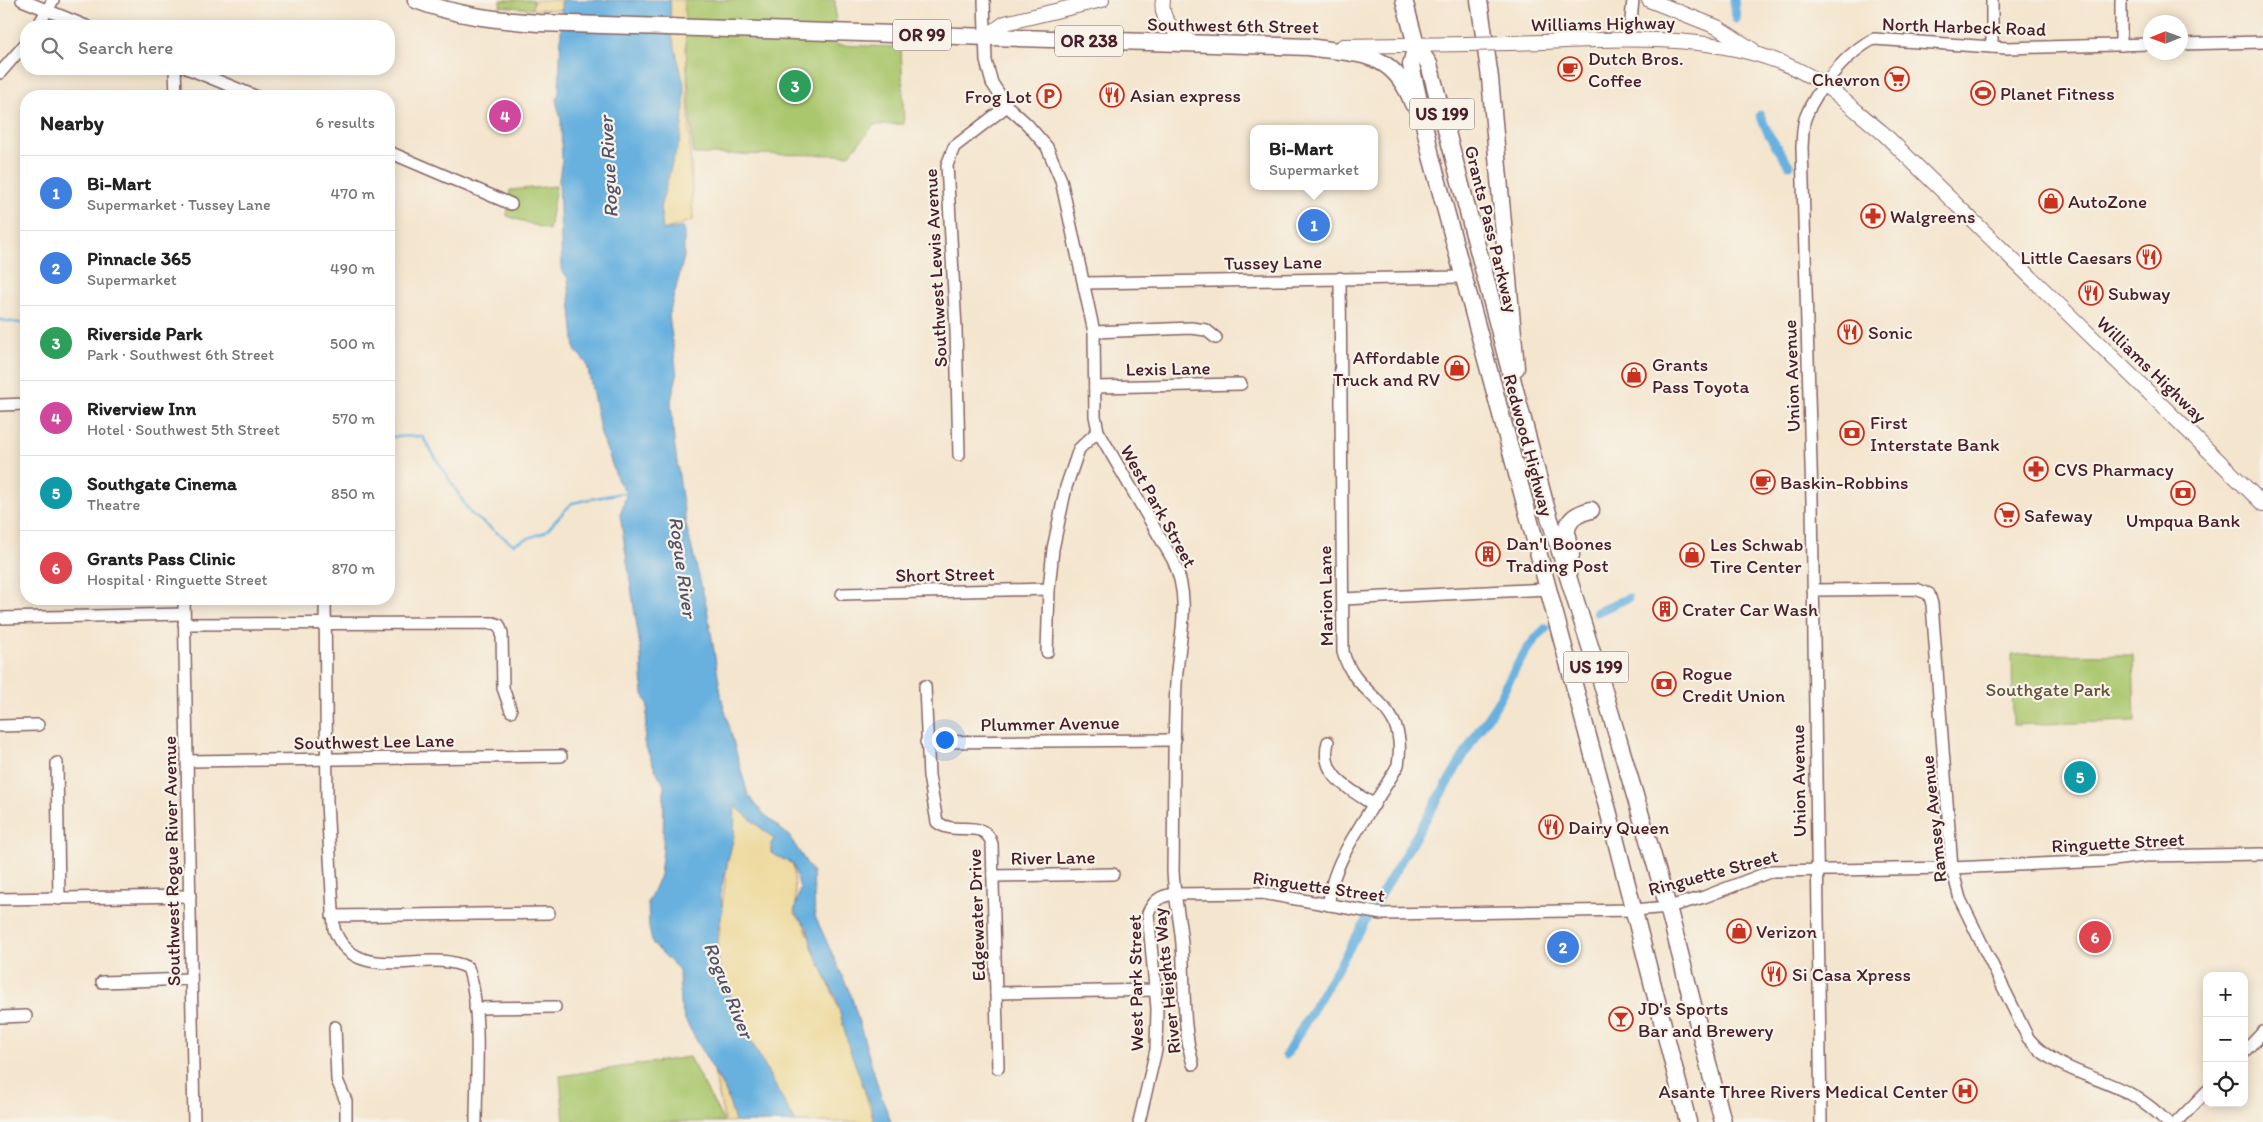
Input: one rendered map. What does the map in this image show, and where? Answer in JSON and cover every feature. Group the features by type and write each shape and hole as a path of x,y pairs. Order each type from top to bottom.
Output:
{"highway":[{"name":"Southwest 6th Street","path":"416,0 432,6 491,20 539,23 1308,47"},
{"name":"Grants Pass Parkway","path":"1404,0 1416,45 1429,64 1524,427"},
{"path":"1479,0 1490,78 1516,370 1524,427"},
{"name":"Grants Pass Parkway","path":"1416,45 1411,65 1431,156"},
{"path":"1308,47 1375,57 1395,72 1408,91 1431,156"},
{"name":"Redwood Highway","path":"1431,156 1634,910 1688,1122"},
{"name":"Redwood Highway","path":"1524,427 1546,507 1601,681 1668,907 1723,1122"},
{"path":"1591,510 1578,514 1572,520 1567,526 1566,538 1595,633 1601,681"}],"main road":[{"path":"984,38 1005,23 1102,0"},
{"path":"1162,0 1166,20 1175,33 1194,44"},
{"name":"Williams Highway","path":"1650,0 1717,27 1760,55 1823,84 1883,133 2263,504"},
{"name":"Williams Highway","path":"1416,45 1629,40 1696,42 1760,55"},
{"name":"Southwest 6th Street","path":"1308,47 1416,45"}],"street":[{"path":"22,0 51,5 76,20"},
{"name":"West Park Street","path":"984,0 984,38 988,73 997,92 1007,106 1038,136 1056,165 1094,332 1098,431 1173,560 1182,583 1184,610 1176,682 1174,894 1160,897 1153,902 1148,913 1156,990 1156,1050 1138,1122"},
{"path":"1629,40 1633,0"},
{"path":"1992,0 1992,47"},
{"path":"2121,0 2121,45"},
{"path":"42,20 51,5"},
{"name":"North Harbeck Road","path":"1823,84 1863,45 1874,39 1992,47 2143,44"},
{"path":"2188,44 2263,42"},
{"path":"0,73 20,50"},
{"path":"175,75 176,90"},
{"path":"204,75 240,90"},
{"name":"Union Avenue","path":"1821,1122 1813,590 1802,147 1805,117 1823,84"},
{"name":"Southwest Lewis Avenue","path":"959,455 956,329 947,165 954,147 1007,106"},
{"path":"395,155 511,204"},
{"name":"Tussey Lane","path":"1084,283 1463,277"},
{"name":"Marion Lane","path":"1329,905 1329,893 1334,873 1398,765 1400,745 1392,716 1350,671 1343,652 1340,278"},
{"path":"1094,332 1191,328 1206,330 1216,338"},
{"name":"Lexis Lane","path":"1095,387 1241,384"},
{"path":"0,405 20,404"},
{"path":"1048,652 1049,589 1059,517 1073,462 1079,449 1098,431"},
{"name":"Short Street","path":"842,594 1049,589"},
{"path":"1342,599 1548,589"},
{"name":"Ramsey Avenue","path":"1813,590 1916,589 1929,594 1932,604 1952,868 1960,898 2028,1038 2037,1049 2058,1064 2135,1096 2167,1122"},
{"name":"Southwest Rogue River Avenue","path":"184,605 194,1122"},
{"path":"325,605 326,758 332,916 336,935 344,946 358,957 375,963 456,961 468,968 474,984 476,1122"},
{"path":"0,618 184,619 325,623 486,622 499,625 504,640 504,697 511,710"},
{"name":"Edgewater Drive","path":"924,686 926,742 937,822 946,828 972,828 987,832 992,844 998,1068"},
{"path":"0,726 38,725"},
{"name":"Plummer Avenue","path":"926,742 1175,740"},
{"path":"1328,742 1326,757 1332,774 1338,781 1374,805"},
{"name":"Southwest Lee Lane","path":"187,761 561,756"},
{"path":"57,763 59,899"},
{"name":"Ringuette Street","path":"1174,894 1262,893 1366,913 1397,915 1634,910 1668,907 1712,894 1772,871 1952,868 2105,861 2144,856 2263,854"},
{"name":"River Lane","path":"993,876 1113,874"},
{"name":"River Heights Way","path":"1174,894 1181,938 1187,1033 1193,1064"},
{"path":"0,899 190,896"},
{"path":"332,916 549,913"},
{"path":"102,982 191,979"},
{"path":"996,993 1156,990"},
{"path":"475,1008 555,1007"},
{"path":"0,1017 26,1016"},
{"path":"335,1027 337,1080 346,1101 346,1122"},
{"path":"2248,1048 2263,1032"},
{"path":"2177,1122 2203,1095"}],"green space":[{"path":"501,0 533,0 532,9 500,6"},
{"path":"683,0 835,0 836,45 901,47 904,124 874,125 849,155 693,154"},
{"path":"556,186 549,230 507,216 510,190"},
{"name":"Southgate Park","path":"2012,654 2133,655 2135,721 2013,725"},
{"path":"689,1057 724,1122 564,1122 560,1076"}],"sand":[{"path":"534,0 561,0 561,10 532,9"},
{"path":"670,0 684,0 693,220 663,230 660,208 684,94 671,32"},
{"path":"734,805 774,839 771,853 793,864 796,905 840,1012 874,1122 795,1122 732,1006 729,986 721,979 717,952"},
{"path":"714,1072 743,1122 725,1122"}],"water":[{"name":"Rogue River","path":"562,0 670,0 671,32 684,84 684,108 680,141 660,208 663,230 684,227 684,257 669,315 677,375 671,401 674,441 686,525 707,608 722,700 748,795 763,813 789,836 813,873 815,916 851,995 879,1090 891,1122 874,1122 871,1106 849,1048 836,998 812,948 807,927 794,912 800,888 793,864 771,853 771,844 774,839 735,806 734,836 720,893 723,910 718,929 717,952 721,979 729,986 732,1006 795,1122 735,1122 726,1092 685,1020 680,1004 679,970 653,944 649,928 648,902 660,875 663,850 664,785 644,742 648,704 643,694 641,653 620,515 627,493 618,481 601,434 587,364 575,350 568,278 562,271 559,179 562,160 561,120 556,100 559,93"}],"waterway":[{"path":"1734,0 1736,19"},
{"path":"1760,115 1769,135 1789,165"},
{"path":"0,320 20,323"},
{"path":"395,437 422,436 471,514 513,544 545,532 572,503 621,493 628,495"},
{"path":"1597,612 1628,598"},
{"path":"1286,1055 1477,733 1497,704 1519,662 1531,644 1546,628"}],"place":[{"name":"Dutch Bros. Coffee","path":"1570,69"},
{"name":"Chevron","path":"1897,79"},
{"name":"Riverside Park","path":"795,86"},
{"name":"Planet Fitness","path":"1983,93"},
{"name":"Asian express","path":"1112,95"},
{"name":"Frog Lot","path":"1049,96"},
{"name":"Riverview Inn","path":"505,116"},
{"name":"AutoZone","path":"2051,201"},
{"name":"Walgreens","path":"1873,216"},
{"name":"Bi-Mart","path":"1314,225"},
{"name":"Little Caesars","path":"2149,257"},
{"name":"Subway","path":"2091,293"},
{"name":"Sonic","path":"1850,332"},
{"name":"Affordable Truck and RV","path":"1457,368"},
{"name":"Grants Pass Toyota","path":"1634,375"},
{"name":"First Interstate Bank","path":"1852,433"},
{"name":"CVS Pharmacy","path":"2036,469"},
{"name":"Baskin-Robbins","path":"1763,482"},
{"name":"Umpqua Bank","path":"2183,493"},
{"name":"Safeway","path":"2007,515"},
{"name":"Dan'l Boones Trading Post","path":"1488,554"},
{"name":"Les Schwab Tire Center","path":"1692,555"},
{"name":"Crater Car Wash","path":"1665,609"},
{"name":"Rogue Credit Union","path":"1664,684"},
{"name":"Southgate Cinema","path":"2080,777"},
{"name":"Dairy Queen","path":"1551,827"},
{"name":"Verizon","path":"1739,931"},
{"name":"Grants Pass Clinic","path":"2095,937"},
{"name":"Pinnacle 365","path":"1563,947"},
{"name":"Si Casa Xpress","path":"1774,974"},
{"name":"JD's Sports Bar and Brewery","path":"1621,1019"},
{"name":"Asante Three Rivers Medical Center","path":"1965,1091"}]}
